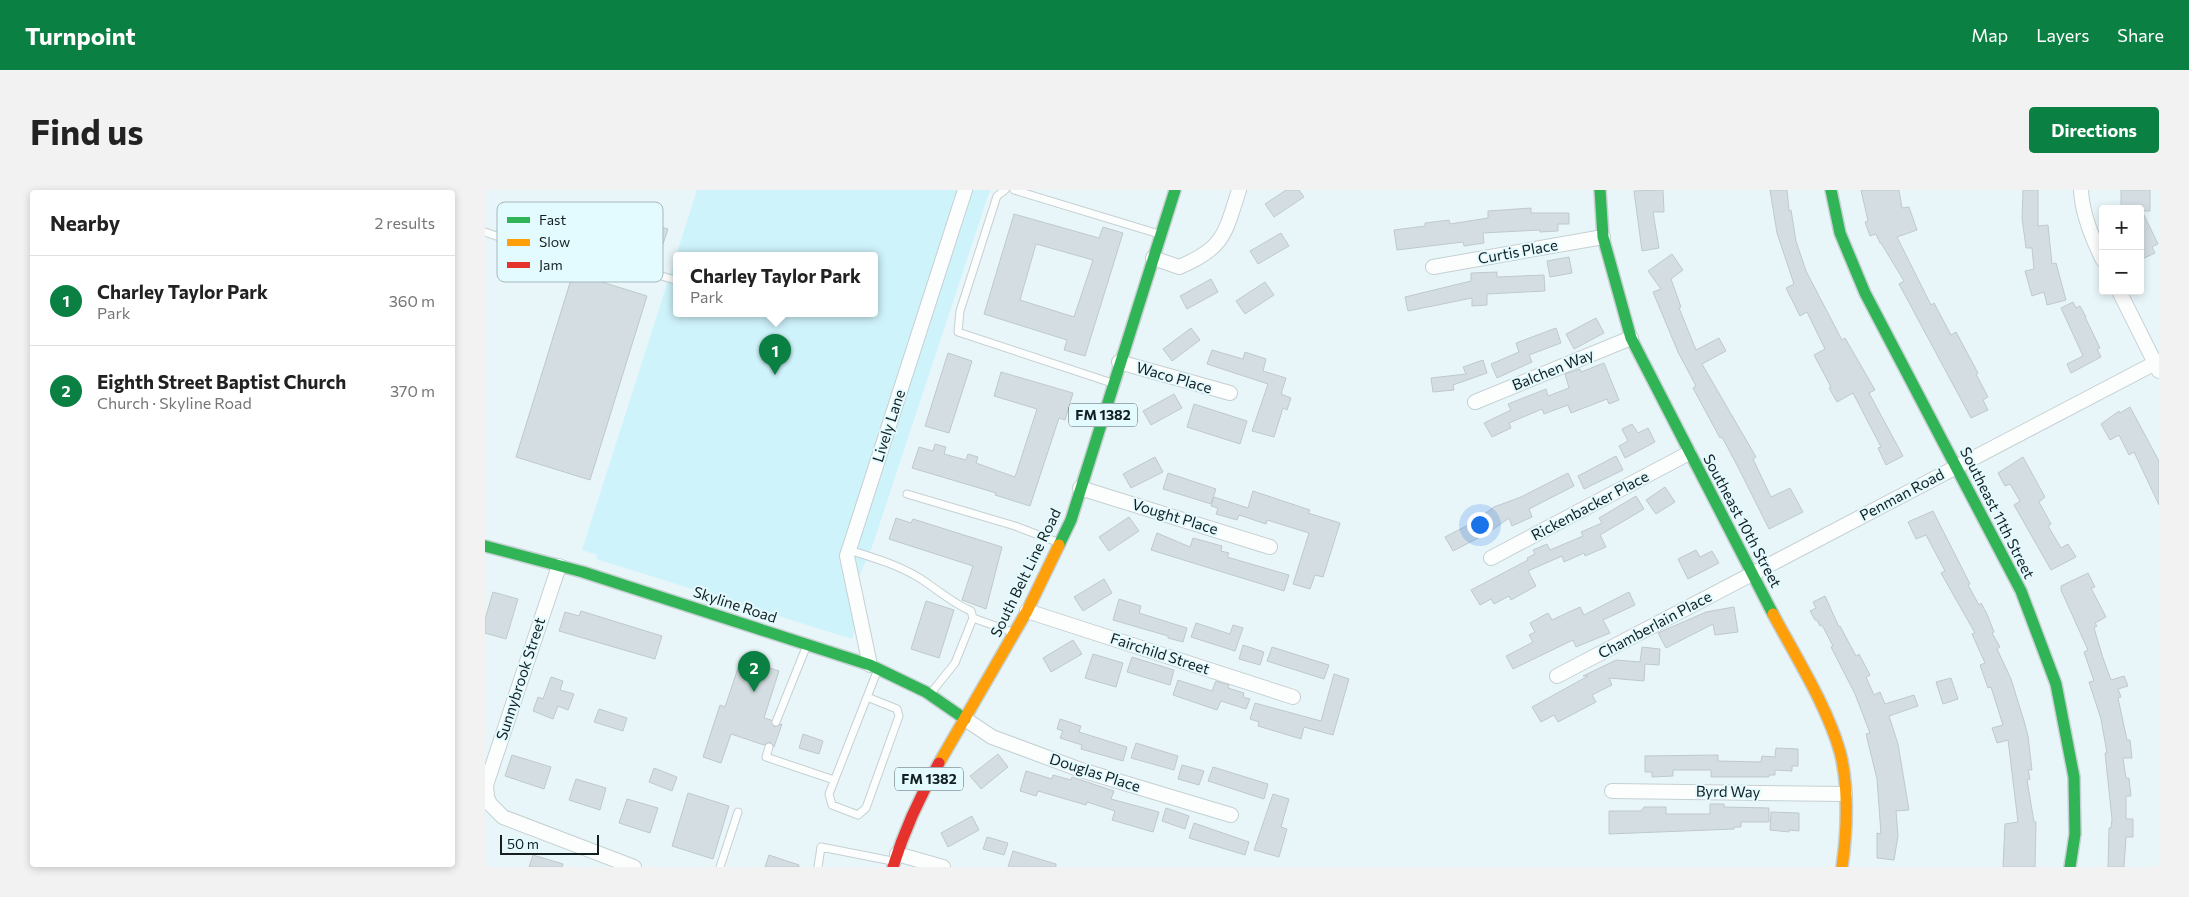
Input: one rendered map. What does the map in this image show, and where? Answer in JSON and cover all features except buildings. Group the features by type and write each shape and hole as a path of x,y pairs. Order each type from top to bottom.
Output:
{"street":[{"name":"Lively Lane","path":"874,667 849,576 847,556 965,190"},
{"name":"South Belt Line Road","path":"895,861 927,783 1027,610 1071,520 1112,383 1175,190"},
{"path":"1153,258 1179,267 1195,261 1211,249 1224,236 1239,190"},
{"name":"Southeast 10th Street","path":"1600,190 1603,237 1631,338 1823,710 1840,753 1847,835 1842,867"},
{"name":"Southeast 11th Street","path":"1831,190 1839,233 1865,293 2021,591 2056,684 2074,777 2075,834 2070,867"},
{"path":"2081,190 2082,202 2093,240 2099,252"},
{"name":"Curtis Place","path":"1433,267 1603,237"},
{"path":"2121,295 2158,365"},
{"name":"Balchen Way","path":"1475,402 1631,338"},
{"name":"Waco Place","path":"1119,362 1230,394"},
{"name":"Penman Road","path":"1752,574 1956,467 2158,365"},
{"name":"Rickenbacker Place","path":"1491,558 1689,453"},
{"name":"Vought Place","path":"1080,488 1271,547"},
{"name":"Skyline Road","path":"485,546 559,566 874,667 930,695 965,719"},
{"name":"Sunnybrook Street","path":"559,566 486,785 487,797 490,804 503,817 634,867"},
{"name":"Chamberlain Place","path":"1557,676 1752,574"},
{"name":"Fairchild Street","path":"1027,610 1293,697"},
{"name":"Douglas Place","path":"965,719 992,737 1081,770 1231,815"},
{"name":"Byrd Way","path":"1612,791 1845,794"},
{"path":"895,861 943,867"}],"lane":[{"path":"1005,190 997,196 960,311 958,332 1112,383"},
{"path":"1014,190 1161,235"},
{"path":"485,232 497,236"},
{"path":"907,494 1015,526 1059,543"},
{"path":"849,550 894,565 921,579 949,600 971,610 973,618 955,663 930,695"},
{"path":"973,618 1014,633"},
{"path":"776,722 807,644"},
{"path":"867,697 897,709 899,716 866,808 858,815 832,805 829,794 867,697 874,667"},
{"path":"769,747 766,757 834,780"},
{"path":"720,867 738,812"},
{"path":"818,867 821,847 895,861"}],"shaded area":[{"path":"697,190 990,190 872,547 849,599 857,623 852,639 596,559 597,555 582,550 673,265 673,317 878,317 878,252 677,252"}],"traffic: fast":[{"path":"1059,545 1071,520 1175,190"},
{"path":"1600,190 1603,237 1631,338 1773,614"},
{"path":"1831,190 1840,233 1865,293 2021,591 2056,684 2074,777 2075,834 2070,867"},
{"path":"485,546 583,572 870,665 926,692 965,719"}],"traffic: slow":[{"path":"939,763 1027,611 1059,545"},
{"path":"1773,614 1819,699 1840,752 1846,794 1842,867"}],"traffic: jam":[{"path":"893,867 913,814 939,763"}],"place":[{"name":"Charley Taylor Park","path":"775,375"},
{"name":"Eighth Street Baptist Church","path":"754,692"}]}
